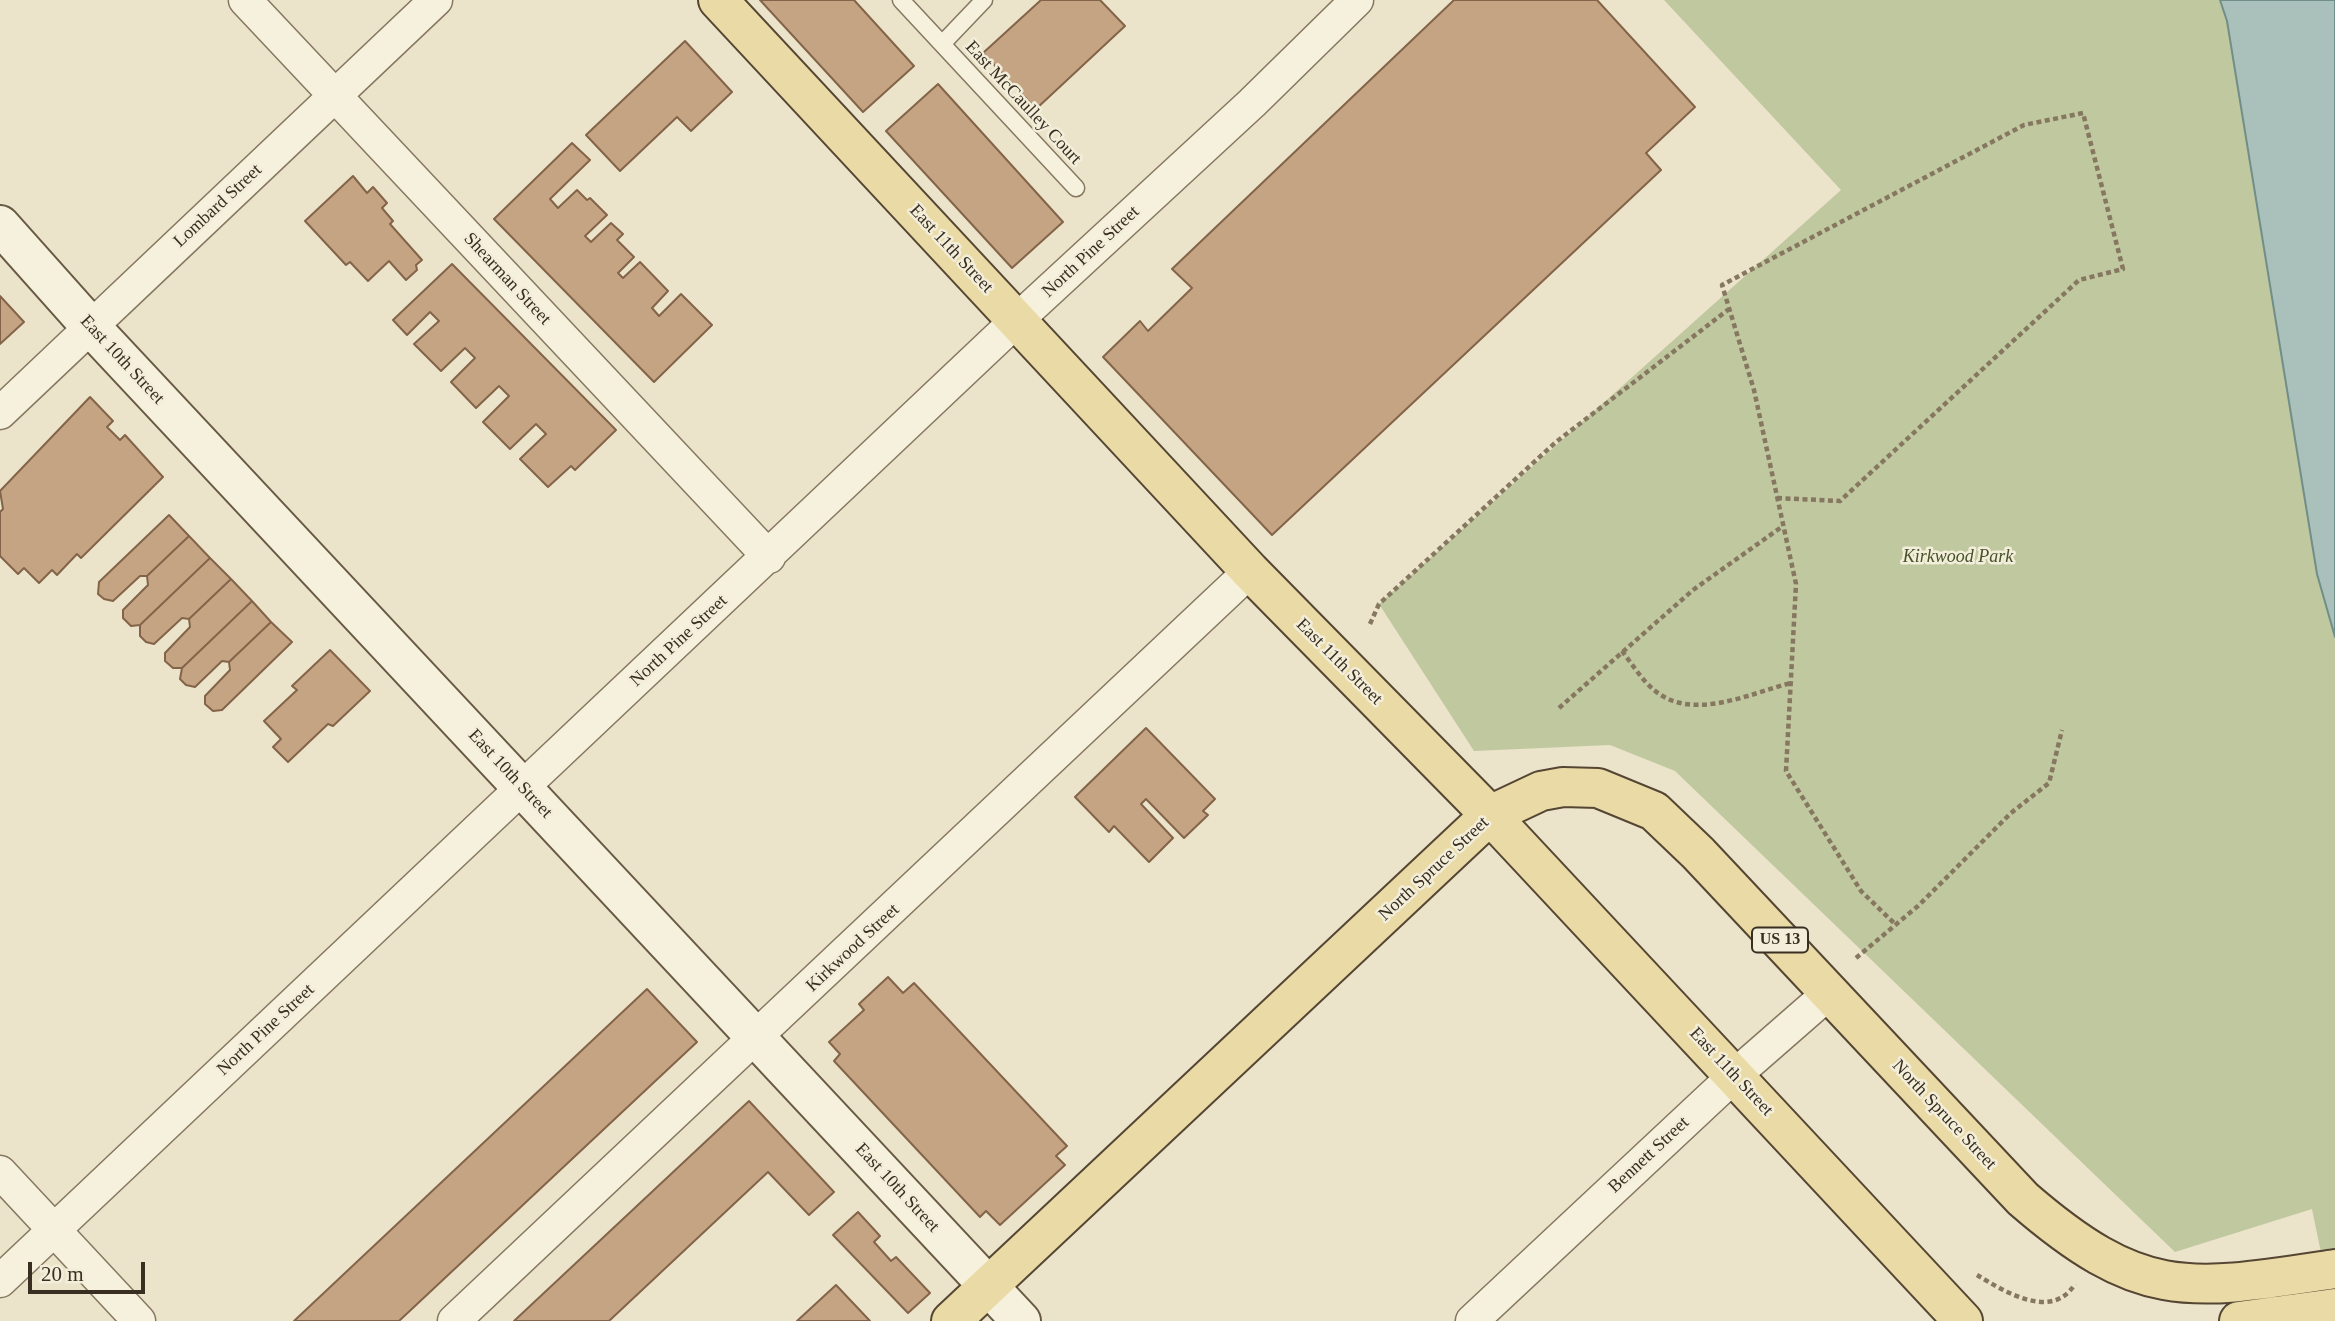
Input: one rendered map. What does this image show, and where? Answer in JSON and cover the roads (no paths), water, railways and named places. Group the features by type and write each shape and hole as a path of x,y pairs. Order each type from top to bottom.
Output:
{"main road":[{"name":"East 11th Street","path":"718,0 1018,319 1250,572 1490,816 1964,1321"},
{"name":"North Spruce Street","path":"951,1321 1490,816 1541,791 1563,787 1598,788 1654,811 1698,853 2023,1199 2064,1235 2122,1268 2162,1282 2200,1286 2241,1283 2335,1269"},
{"path":"2239,1321 2335,1308"}],"street":[{"name":"Shearman Street","path":"246,0 769,557"},
{"name":"Lombard Street","path":"0,413 436,0"},
{"name":"North Pine Street","path":"0,1281 1018,319 1252,103 1357,0"},
{"name":"East 10th Street","path":"0,225 91,327 759,1037 1021,1321"},
{"name":"Kirkwood Street","path":"454,1321 759,1037 1250,572"},
{"name":"Bennett Street","path":"1472,1321 1734,1076 1829,993"},
{"path":"0,1172 139,1321"}],"lane":[{"name":"East McCaulley Court","path":"901,0 1076,188"},
{"name":"East McCaulley Court","path":"942,44 984,0"}],"water":[{"path":"2220,0 2335,0 2335,637 2317,574 2227,21"}],"park label":[{"name":"Kirkwood Park","path":"1958,557"}]}
